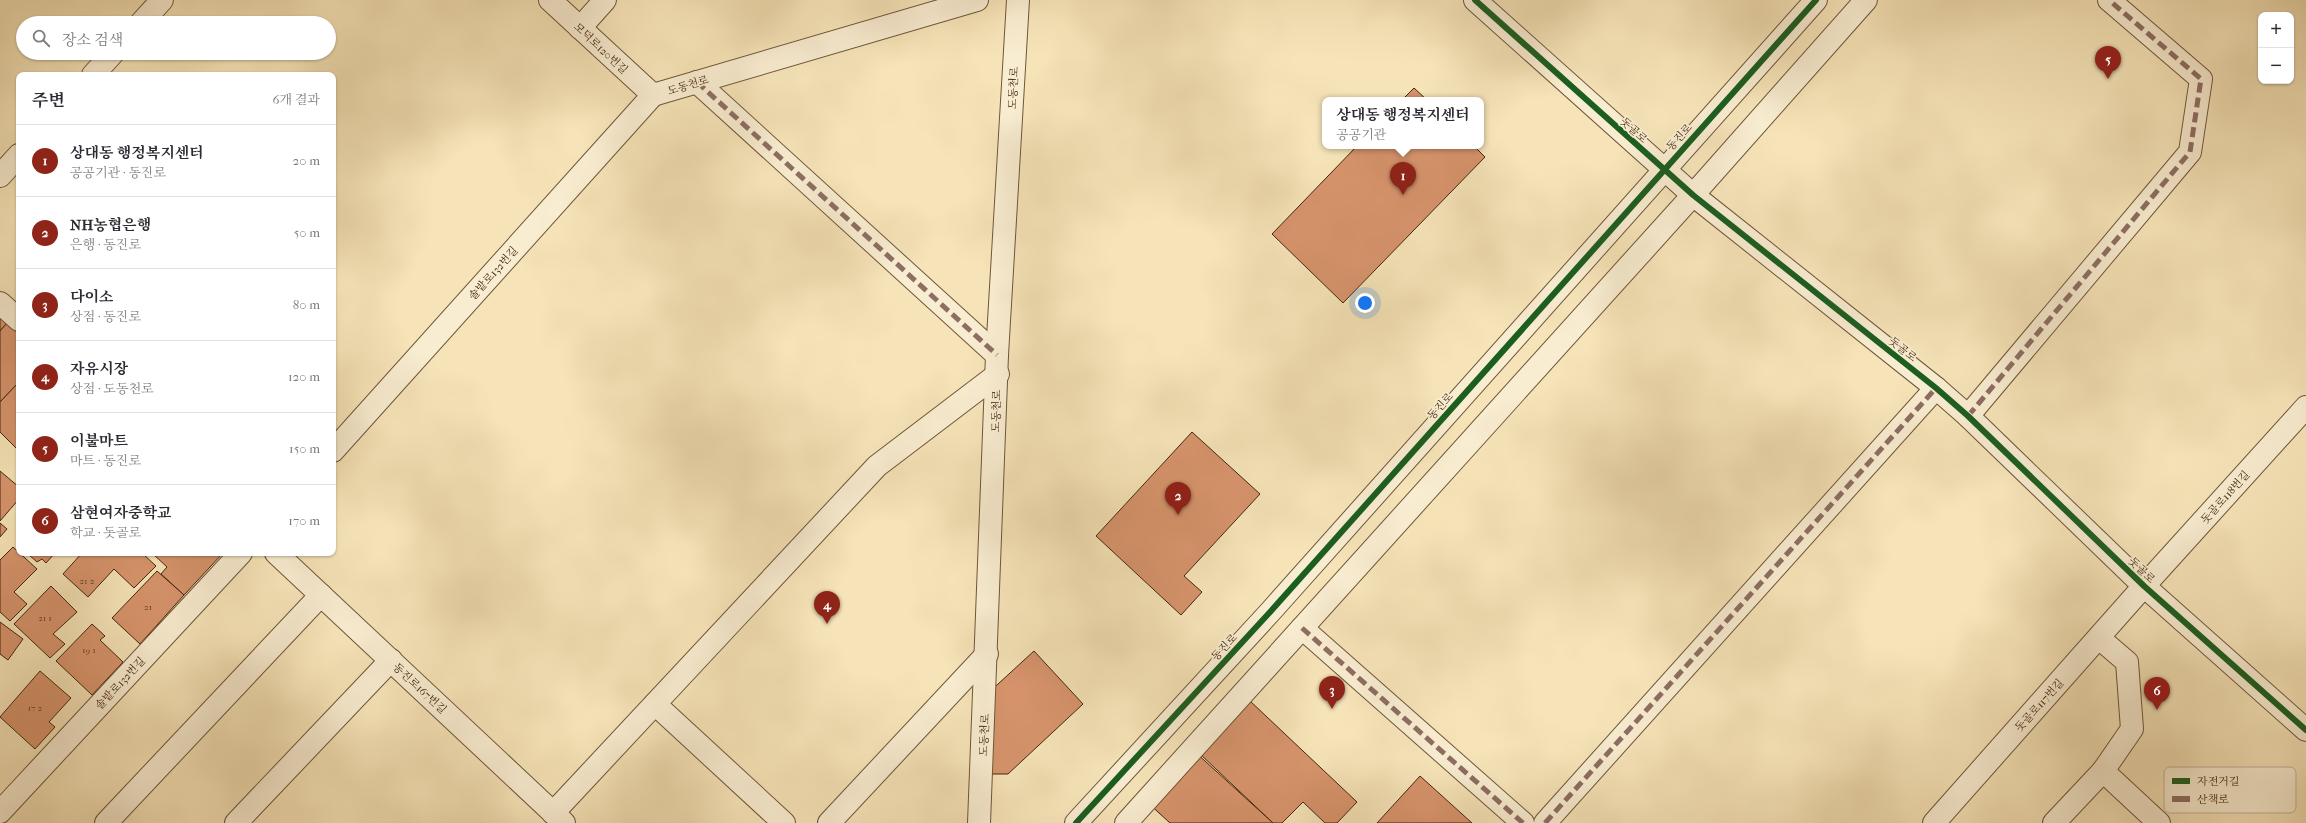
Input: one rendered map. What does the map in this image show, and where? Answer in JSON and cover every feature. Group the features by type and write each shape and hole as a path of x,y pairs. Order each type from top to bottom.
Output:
{"street":[{"path":"147,16 162,0"},
{"name":"모덕로120번길","path":"550,0 653,96"},
{"path":"580,28 605,0"},
{"name":"도동천로","path":"653,96 977,0"},
{"name":"도동천로","path":"979,823 998,365 1018,0"},
{"name":"돗골로","path":"1475,0 1663,170 1936,388 1968,416 2144,586 2306,730"},
{"name":"동진로","path":"1076,823 1271,611 1816,0"},
{"path":"1126,823 1693,195 1866,0"},
{"path":"1968,416 2190,152 2201,79 2109,0"},
{"path":"96,72 107,60"},
{"path":"559,818 654,704 877,466 998,365 697,82"},
{"name":"솔밭로132번길","path":"336,448 653,96"},
{"path":"0,176 16,158"},
{"path":"0,303 16,317"},
{"path":"1546,823 1936,388"},
{"name":"돗골로118번길","path":"2144,586 2306,407"},
{"name":"솔밭로132번길","path":"0,812 237,556"},
{"name":"동진로167번길","path":"279,556 559,818"},
{"name":"돗골로117번길","path":"1934,823 2144,586"},
{"path":"106,823 321,595"},
{"path":"1302,628 1523,823"},
{"path":"2054,823 2103,770 2132,728 2127,662 2099,638"},
{"path":"829,823 987,654"},
{"path":"236,823 391,660"},
{"path":"654,704 784,823"},
{"path":"2103,770 2159,823"}],"building":[{"path":"1414,88 1424,97 1405,97"},
{"path":"1354,149 1477,149 1485,157 1343,303 1272,234"},
{"path":"0,316 7,323 0,331"},
{"path":"7,323 16,331 16,385 0,402 0,331"},
{"path":"16,385 16,448 0,432 0,402"},
{"path":"1192,432 1260,494 1184,576 1202,592 1181,615 1096,536"},
{"path":"0,471 16,484 16,502 0,521"},
{"path":"0,523 7,529 0,537"},
{"path":"13,547 16,550 16,556 23,556 37,569 14,592 27,604 10,621 0,612 0,560"},
{"path":"30,556 52,556 46,563 42,559 37,562"},
{"path":"79,556 145,556 156,566 134,588 114,569 88,597 63,574"},
{"path":"155,556 220,556 184,595 161,574 167,567"},
{"path":"157,571 184,595 140,644 112,618"},
{"path":"51,586 77,612 53,634 65,644 50,658 14,624"},
{"path":"0,622 23,639 8,660 0,654"},
{"path":"92,624 105,636 100,640 123,662 92,695 56,661"},
{"path":"1034,651 1083,704 1008,774 990,774 986,695"},
{"path":"40,671 71,698 49,722 55,727 35,749 0,717"},
{"path":"1249,700 1357,802 1337,823 1325,823 1303,802 1282,823 1273,823 1199,753"},
{"path":"1194,751 1273,823 1170,823 1147,802"},
{"path":"1420,776 1472,823 1377,823"}],"marked path":[{"path":"1968,416 2190,152 2201,79 2109,0"},
{"path":"697,82 997,355"},
{"path":"1545,823 1936,388"},
{"path":"1302,628 1523,823"}],"cycle path":[{"path":"1475,0 1693,195 1936,388 1968,416 2144,586 2306,730"},
{"path":"1076,823 1271,611 1816,0"}],"place":[{"name":"이불마트","path":"2108,79"},
{"name":"상대동 행정복지센터","path":"1403,195"},
{"name":"NH농협은행","path":"1178,515"},
{"name":"자유시장","path":"827,624"},
{"name":"다이소","path":"1332,709"},
{"name":"삼현여자중학교","path":"2157,710"}]}
